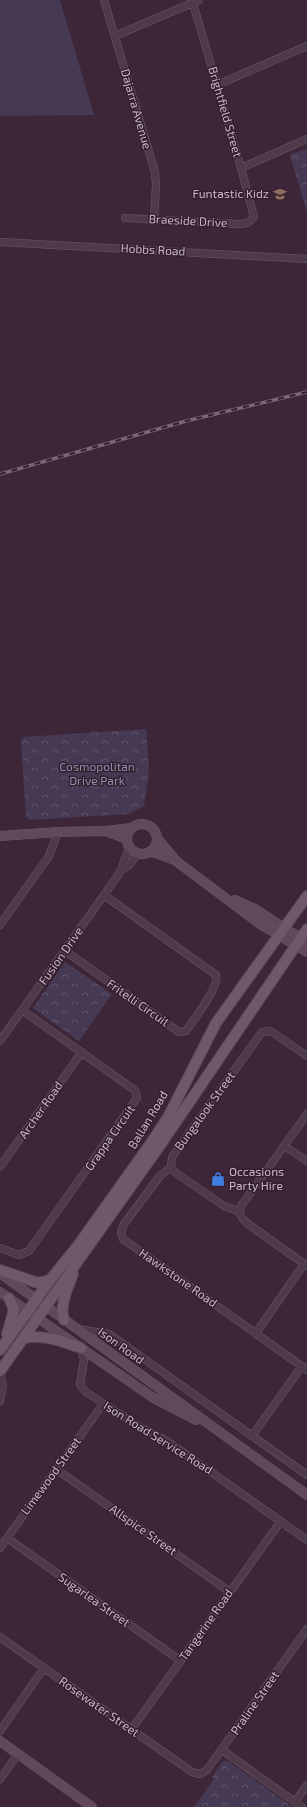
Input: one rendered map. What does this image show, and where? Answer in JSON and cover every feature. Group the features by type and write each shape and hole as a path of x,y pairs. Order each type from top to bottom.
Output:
{"main road":[{"name":"Ballan Road","path":"0,1350 50,1280 79,1244 151,1143 168,1117 216,1023 307,896"},
{"name":"Ballan Road","path":"0,1371 25,1338 161,1144 295,945 305,935"},
{"path":"64,1320 62,1311 63,1305 79,1260"},
{"path":"0,1270 38,1283 50,1280"},
{"path":"0,1350 14,1314 14,1306 9,1298"},
{"path":"25,1338 33,1336 47,1338 81,1348"}],"street":[{"name":"Dajarra Avenue","path":"104,0 155,172 156,184 154,220"},
{"path":"115,36 196,1"},
{"name":"Brightfield Street","path":"196,1 217,85 253,210 254,217 251,221"},
{"path":"217,85 307,46"},
{"path":"241,168 307,139"},
{"name":"Braeside Drive","path":"125,218 239,224 251,221"},
{"name":"Hobbs Road","path":"0,242 307,259"},
{"path":"0,836 58,832 106,831 131,828 138,824 145,824 152,828 157,838 176,861"},
{"path":"128,843 131,828"},
{"path":"106,831 128,843 138,853 150,851 176,861 220,892 260,924 281,932 305,935"},
{"path":"0,925 49,856 58,832"},
{"path":"150,851 155,846 157,838"},
{"name":"Fusion Drive","path":"0,1041 121,870 128,843"},
{"name":"Fusion Drive","path":"121,870 129,865 138,853"},
{"path":"220,892 254,909 295,945 307,952"},
{"name":"Fritelli Circuit","path":"64,950 179,1032 186,1030 200,1011 216,984 216,975 104,895"},
{"name":"Grappa Circuit","path":"0,1248 19,1255 29,1252 137,1098 136,1092 133,1089 22,1010"},
{"name":"Bungalook Street","path":"171,1167 171,1162 175,1153 262,1032 272,1032 307,1056"},
{"name":"Archer Road","path":"0,1168 82,1052"},
{"path":"256,1333 306,1265 241,1218 241,1206 307,1114"},
{"path":"284,1146 307,1161"},
{"path":"171,1167 176,1173 224,1206 240,1212"},
{"name":"Hawkstone Road","path":"171,1167 160,1176 124,1224 121,1236 126,1242 305,1368"},
{"name":"Ison Road","path":"0,1273 307,1495"},
{"name":"Ison Road","path":"0,1292 152,1397 229,1438"},
{"path":"77,1329 109,1334 307,1475"},
{"name":"Ison Road Service Road","path":"81,1348 84,1360 80,1385 82,1389 138,1426 167,1441 307,1540"},
{"path":"252,1436 305,1368"},
{"name":"Ballan Road","path":"0,1371 3,1386 0,1401"},
{"name":"Limewood Street","path":"0,1548 103,1404"},
{"name":"Allspice Street","path":"56,1469 230,1592"},
{"name":"Tangerine Road","path":"132,1730 281,1521"},
{"name":"Sugarlea Street","path":"7,1538 181,1661"},
{"name":"Praline Street","path":"200,1774 207,1770 222,1750 307,1629"},
{"name":"Rosewater Street","path":"0,1637 192,1772 200,1774"},
{"path":"0,1731 44,1668"},
{"path":"0,1741 92,1807"},
{"path":"222,1750 302,1807"},
{"path":"0,1779 18,1754"},
{"path":"295,1802 307,1785"}],"green space":[{"path":"0,0 60,0 94,115 0,116"},
{"path":"307,148 307,213 290,155"},
{"name":"Cosmopolitan Drive Park","path":"146,729 149,771 144,806 129,814 29,820 26,816 21,740 24,737"},
{"path":"65,962 112,994 79,1041 33,1008"},
{"path":"223,1761 228,1761 293,1807 194,1807 214,1779 212,1777"}],"railway":[{"path":"0,474 186,421 307,392"}],"place":[{"name":"Funtastic Kidz","path":"280,194"},
{"name":"Occasions Party Hire","path":"218,1179"}]}
